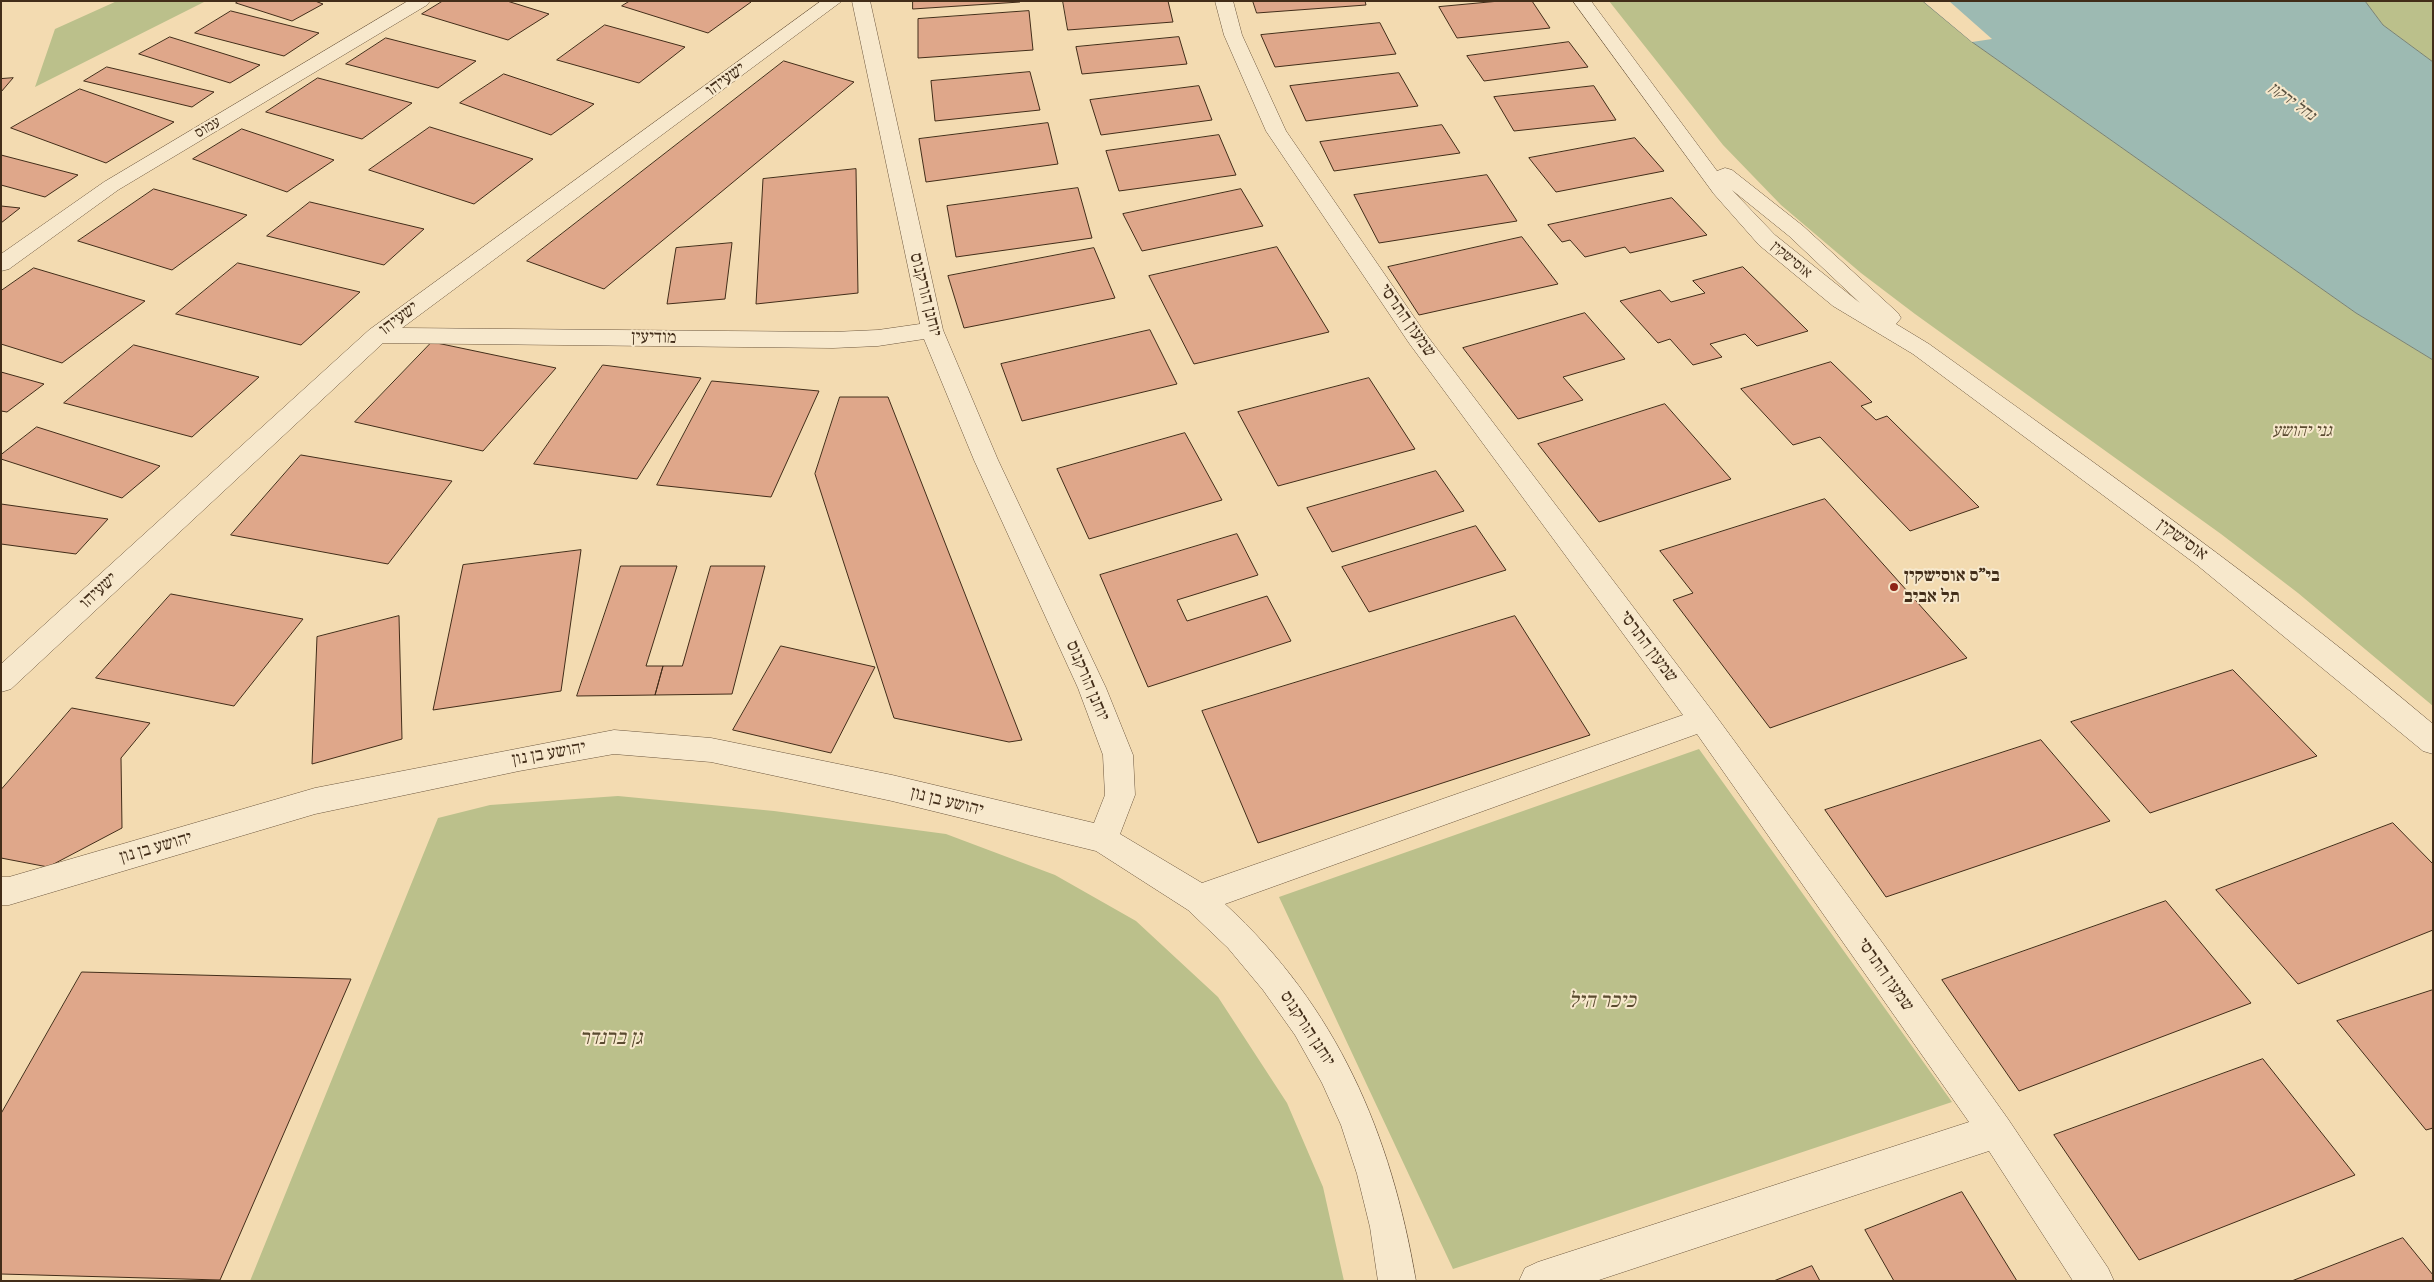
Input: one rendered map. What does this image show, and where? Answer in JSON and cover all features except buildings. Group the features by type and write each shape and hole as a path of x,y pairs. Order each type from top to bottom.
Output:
{"street":[{"name":"עמוס","path":"1,264 112,186 421,1"},
{"name":"יוחנן הורקנוס","path":"860,1 932,330 986,460 1092,688 1118,755 1120,795 1103,840 1198,899 1245,942 1297,1009 1338,1076 1371,1156 1393,1248 1397,1281"},
{"name":"שמעון התרסי","path":"1224,1 1233,35 1276,131 1418,338 1703,720 1996,1131 2095,1281"},
{"name":"אוסישקין","path":"1582,1 1720,190 1767,240 1841,301 1922,349 2206,558 2390,705 2433,742"},
{"name":"ישעיהו","path":"1,681 377,335 826,3"},
{"name":"מודיעין","path":"377,335 833,340 878,338 932,330"},
{"path":"1198,899 1703,720"},
{"name":"יהושע בן נון","path":"1,890 9,891 315,801 518,759 614,742 710,750 892,788 1103,840"},
{"path":"1538,1281 1996,1131"}],"green space":[{"path":"117,1 206,1 35,87 55,29"},
{"name":"גני יהושע","path":"1609,1 1923,1 1972,42 2356,313 2433,360 2433,706 2298,593 2221,534 1915,314 1861,273 1781,205 1723,145"},
{"path":"2365,1 2433,1 2433,62 2383,25"},
{"name":"כיכר היל","path":"1699,749 1952,1102 1453,1269 1279,897"},
{"name":"גן ברנדר","path":"618,796 774,811 946,834 1055,875 1136,921 1218,997 1287,1103 1323,1187 1344,1281 250,1281 438,818 490,805"}],"water":[{"name":"נחל ירקון","path":"1923,1 2365,1 2383,25 2433,62 2433,360 2356,313 1972,42"}],"pier":[{"path":"1923,1 1949,1 1992,39 1972,42"}],"place":[{"name":"בי\"ס אוסישקין תל אביב","path":"1894,587"}]}
